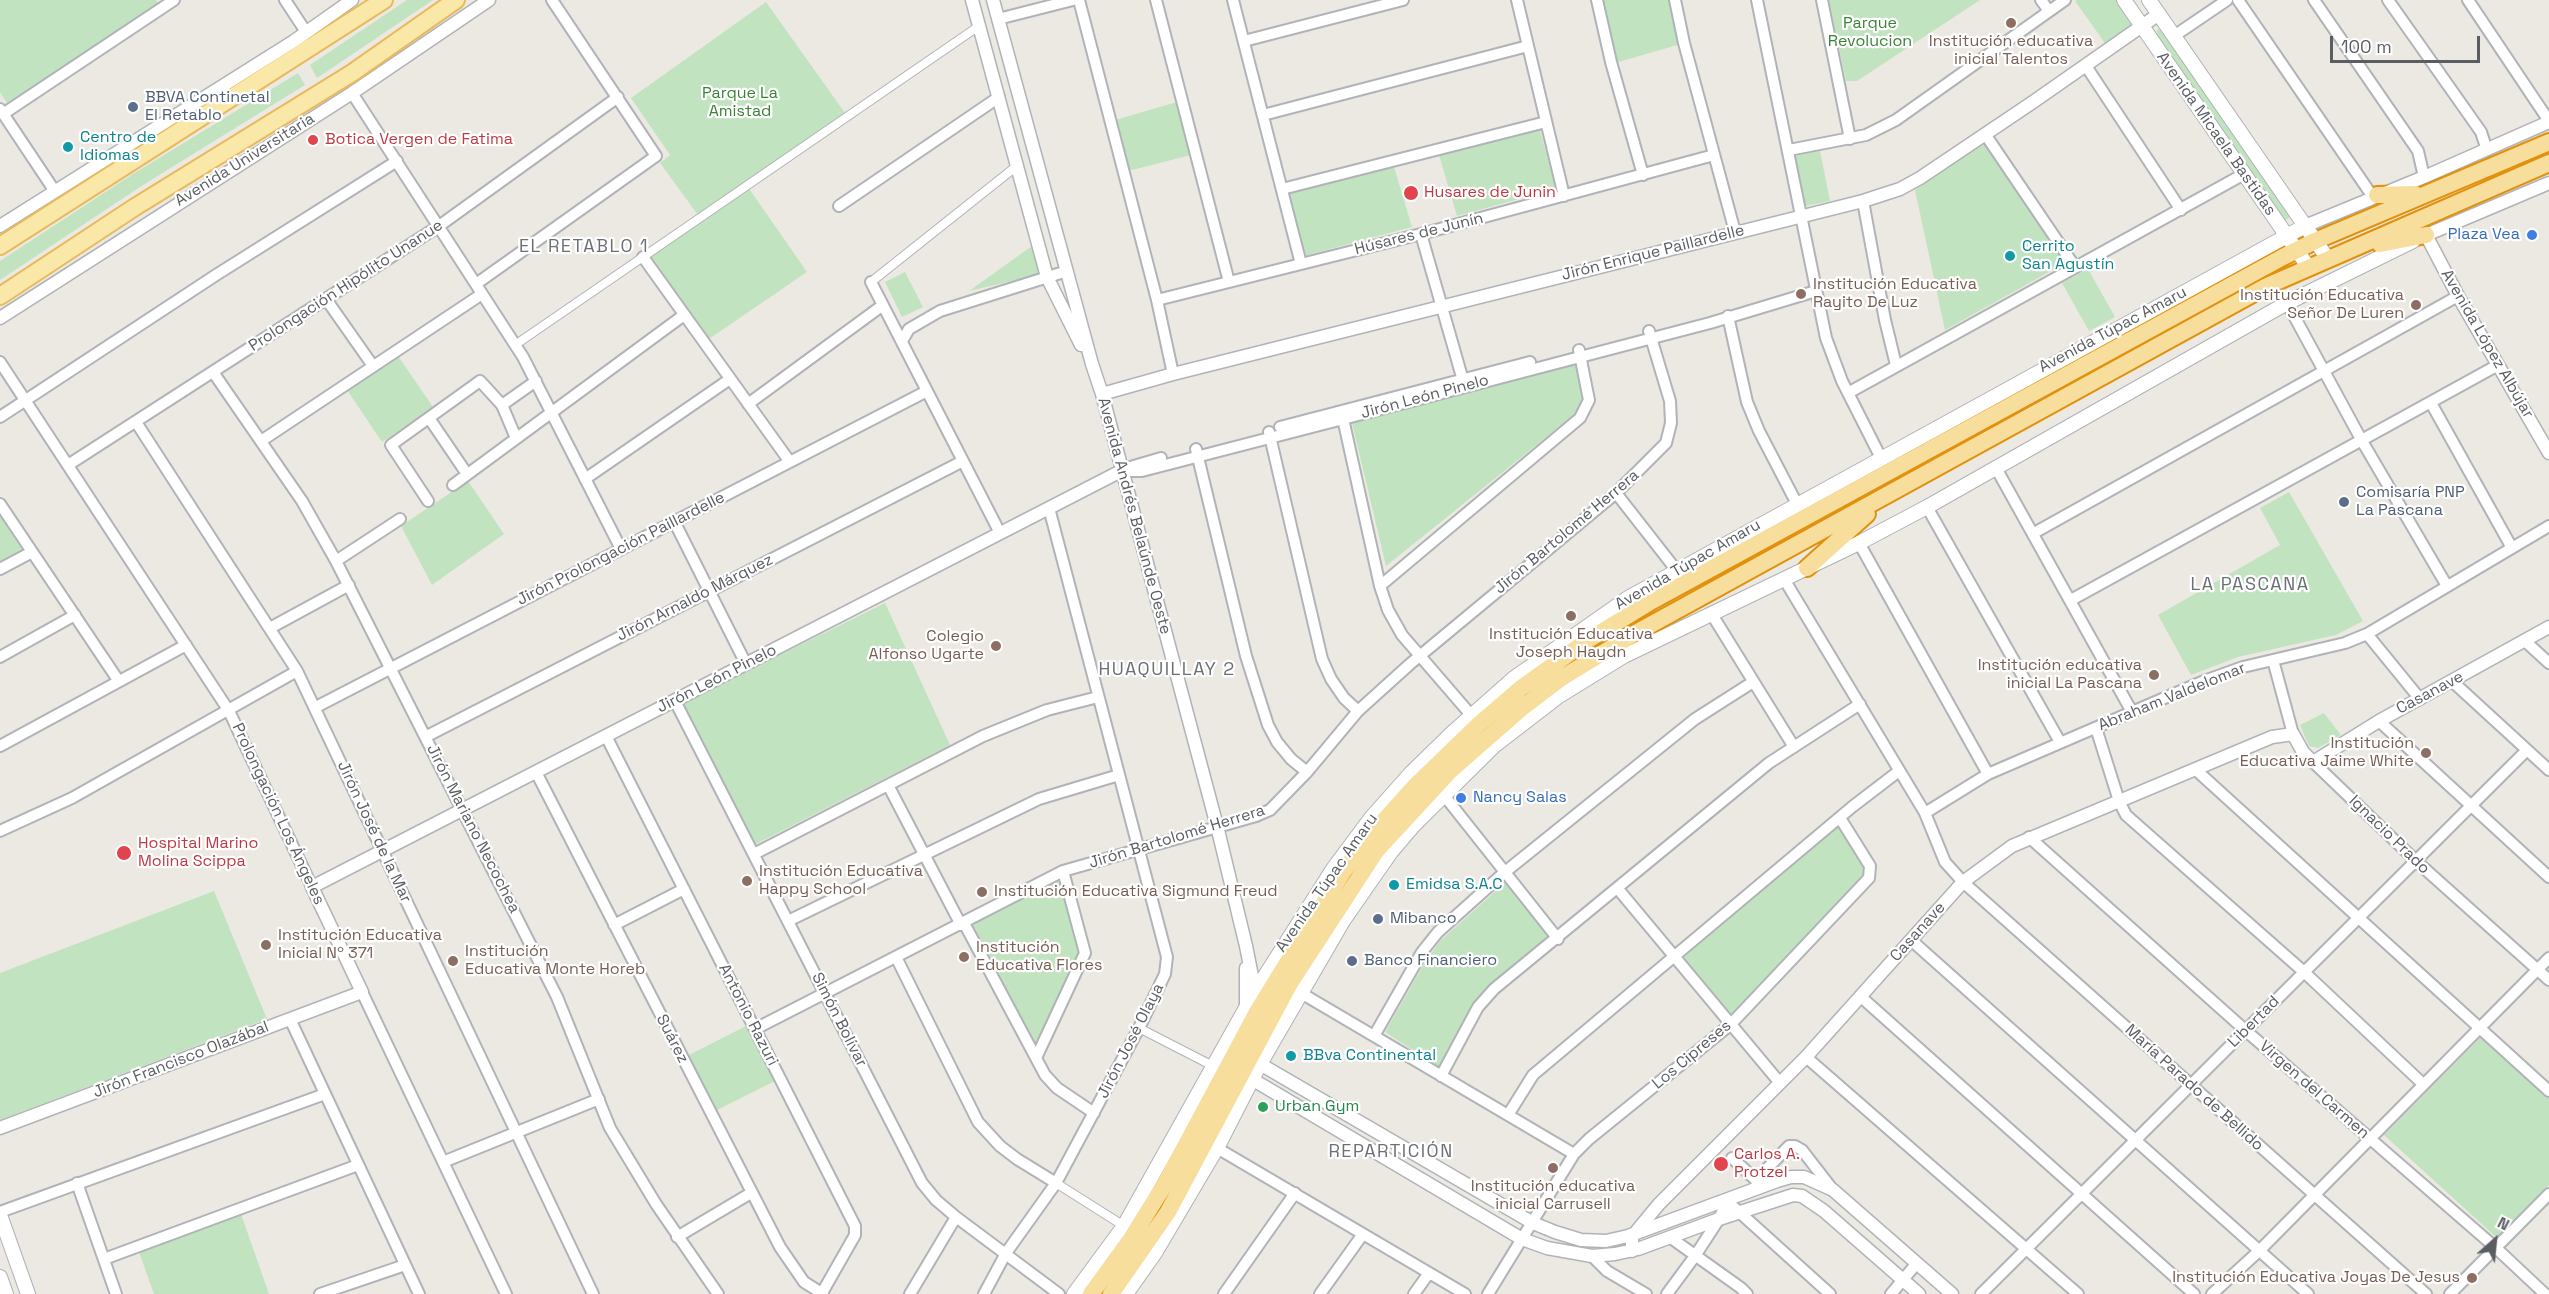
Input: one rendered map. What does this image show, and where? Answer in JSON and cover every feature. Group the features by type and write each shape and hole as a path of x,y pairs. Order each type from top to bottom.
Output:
{"highway":[{"name":"Avenida Túpac Amaru","path":"1111,1294 1168,1212 1248,1075 1252,1010 1319,909 1375,830 1414,787 1478,725 1562,657 1652,601 2296,250 2425,186 2549,142"},
{"name":"Avenida Túpac Amaru","path":"1091,1294 1131,1239 1250,1040 1289,985 1377,850 1426,794 1488,735 1560,679 1608,649 2267,286 2549,163"},
{"path":"2375,196 2425,186"},
{"path":"2344,252 2426,235"},
{"path":"1807,568 1889,495"}],"main road":[{"path":"0,246 384,0"},
{"name":"Avenida Universitaria","path":"0,296 135,207 352,72 456,0"},
{"name":"Avenida Micaela Bastidas","path":"2124,0 2309,268"},
{"name":"Avenida Micaela Bastidas","path":"2149,0 2328,259"},
{"name":"Avenida Túpac Amaru","path":"1074,1294 1124,1226 1214,1066 1252,1010 1256,990 1311,901 1365,827 1411,773 1472,715 1534,663 1628,598 2306,226"},
{"name":"Avenida Túpac Amaru","path":"1126,1294 1155,1253 1217,1148 1248,1075 1260,1064 1343,921 1391,852 1443,794 1494,746 1559,696 1624,656 1859,543 1927,507 2287,303 2426,235"},
{"path":"0,1213 28,1294"},
{"path":"0,1277 6,1294"}],"street":[{"path":"285,0 306,32"},
{"path":"0,226 306,32 352,0"},
{"name":"Avenida Universitaria","path":"0,318 352,93 489,0"},
{"path":"476,284 654,159 656,153 552,0"},
{"name":"Avenida Andrés Belaúnde Oeste","path":"972,0 1047,277 1092,364"},
{"name":"Avenida Andrés Belaúnde Oeste","path":"993,0 1102,394 1217,826 1256,990"},
{"path":"998,19 1073,0"},
{"path":"1079,0 1157,300 1173,374"},
{"path":"1156,0 1229,282"},
{"path":"1233,0 1301,264"},
{"path":"1244,40 1403,0"},
{"path":"1516,0 1564,196"},
{"path":"1597,0 1611,62 1643,175"},
{"path":"1675,0 1684,43 1735,231"},
{"path":"1757,0 1789,150 1800,216 1831,354 1881,458"},
{"path":"1822,0 1850,139"},
{"path":"2041,0 2049,11"},
{"path":"1789,150 1866,135 1896,120 2065,0"},
{"path":"2174,36 2228,0"},
{"path":"2238,0 2375,196"},
{"path":"2314,0 2418,152 2425,186"},
{"path":"2388,0 2481,132 2487,150"},
{"path":"2468,0 2549,121"},
{"path":"54,190 2,111 170,1"},
{"name":"Jirón Enrique Paillardelle","path":"1102,394 1735,231 1863,201 1910,184 2159,14"},
{"path":"515,345 979,26"},
{"path":"1263,115 1528,46"},
{"path":"2086,66 2181,210"},
{"path":"352,93 515,345 536,381 621,549"},
{"name":"Prolongación Hipólito Unanue","path":"68,465 439,226 618,97"},
{"path":"839,206 999,98"},
{"name":"Avenida Túpac Amaru","path":"2425,186 2487,150 2549,121"},
{"path":"1282,189 1546,122"},
{"path":"1985,134 2075,267"},
{"name":"Húsares de Junín","path":"1157,300 1421,234 1714,156"},
{"path":"0,417 225,269 397,161"},
{"path":"1000,533 871,282 1018,165"},
{"path":"1848,393 2244,174"},
{"name":"Avenida Túpac Amaru","path":"2426,235 2549,183"},
{"name":"Avenida Túpac Amaru","path":"2306,226 2375,196"},
{"path":"1863,201 1896,366"},
{"path":"1421,234 1463,383"},
{"name":"Avenida López Albújar","path":"2426,235 2458,296 2549,453"},
{"path":"643,257 790,462"},
{"path":"902,341 909,329 940,312 1067,271"},
{"name":"Jirón León Pinelo","path":"312,887 1000,533 1051,514 1130,467 1197,453 1580,353 1704,318 1728,316 1816,291"},
{"path":"261,441 482,294"},
{"path":"2034,533 2458,296"},
{"path":"326,299 373,366"},
{"path":"2287,303 2362,441 2446,586"},
{"path":"748,404 883,305"},
{"path":"453,485 684,315"},
{"path":"1728,316 1748,402 1759,431 1797,504"},
{"name":"Jirón Bartolomé Herrera","path":"755,1029 1063,872 1270,810 1307,772 1358,711 1421,655 1616,493 1666,443 1671,423 1670,400 1650,334"},
{"path":"1380,586 1580,418 1588,400 1580,353"},
{"name":"Prolongación Los Ángeles","path":"0,362 229,711 506,1294"},
{"path":"2071,600 2498,365"},
{"name":"Jirón Mariano Necochea","path":"213,372 302,501 336,561 427,736 557,997 610,1128 678,1237 718,1294"},
{"path":"585,479 730,379"},
{"path":"428,501 391,445 480,381 502,405 516,438"},
{"path":"502,405 536,381"},
{"name":"Jirón Prolongación Paillardelle","path":"315,707 927,391"},
{"path":"2431,403 2512,548"},
{"path":"1342,415 1380,586 1388,610 1402,635 1472,715"},
{"path":"429,418 467,474"},
{"name":"Jirón José de la Mar","path":"136,422 297,671 593,1294"},
{"path":"1269,434 1322,659 1331,680 1344,698 1358,711"},
{"path":"1197,453 1246,656 1268,725 1277,742 1291,759 1307,772"},
{"name":"Jirón Arnaldo Márquez","path":"427,736 963,461"},
{"path":"1996,468 2132,712"},
{"path":"1616,493 1677,571"},
{"path":"0,504 118,680"},
{"path":"1927,507 2060,742"},
{"name":"Jirón José Olaya","path":"984,1294 1006,1253 1056,1183 1166,974 1167,957 1051,514"},
{"path":"336,561 400,519"},
{"path":"674,521 746,664"},
{"name":"Abraham Valdelomar","path":"1925,813 1988,774 2205,681 2243,667 2345,643 2367,634 2549,526"},
{"path":"1859,543 1988,774"},
{"path":"0,569 32,552"},
{"name":"María Parado de Bellido","path":"1784,579 1925,813 1945,862 1963,882 2426,1294"},
{"path":"270,628 349,585"},
{"path":"1711,613 1794,747"},
{"path":"0,657 75,615"},
{"name":"Casanave","path":"2313,762 2379,721 2549,627"},
{"path":"2367,634 2420,699"},
{"path":"2525,641 2549,663"},
{"path":"0,746 186,645"},
{"name":"Ignacio Prado","path":"2273,660 2293,734 2303,752 2416,861 2549,980"},
{"path":"0,831 72,798 297,671"},
{"path":"1374,1036 1430,942 1505,872 1695,719 1753,681"},
{"path":"2452,682 2549,770"},
{"path":"754,855 983,736 1047,710 1098,697"},
{"name":"Simón Bolívar","path":"675,701 922,1183 936,1200 956,1217 1059,1294"},
{"path":"1441,1076 1484,999 1769,763 1860,704"},
{"path":"2379,721 2549,877"},
{"path":"2096,728 2119,801 2126,815 2304,972 2423,1084"},
{"name":"Casanave","path":"1635,1233 1659,1204 1806,1057 1963,882 2012,846 2029,837 2272,737 2293,734"},
{"name":"Antonio Razuri","path":"606,736 855,1226 855,1235 822,1294"},
{"name":"Libertad","path":"1981,1294 2527,750"},
{"path":"2196,770 2549,1091"},
{"path":"1508,1115 1533,1075 1899,771"},
{"name":"Suárez","path":"536,772 751,1193 794,1269 804,1282 822,1294"},
{"path":"789,921 1038,799 1119,775"},
{"path":"888,785 1045,1075 1057,1088 1094,1113"},
{"path":"1443,794 1558,939"},
{"name":"Los Cipreses","path":"1488,1294 1574,1154 1589,1139 1731,1024 1869,878 1870,866 1840,818"},
{"name":"Virgen del Carmen","path":"2029,837 2245,1030 2496,1248 2545,1294"},
{"path":"1036,1058 1085,953 1063,872"},
{"path":"1618,888 1780,1083"},
{"path":"614,925 684,889"},
{"path":"1911,940 2308,1294"},
{"name":"Avenida Andrés Belaúnde Oeste","path":"1246,946 1252,1010"},
{"path":"896,957 978,1122 1000,1146 1017,1159 1124,1226"},
{"path":"2212,1294 2259,1251 2549,958"},
{"name":"Jirón Francisco Olazábal","path":"0,1128 362,992"},
{"path":"1301,993 1574,1154"},
{"path":"1860,996 2194,1294"},
{"path":"290,1019 419,1294"},
{"path":"1139,1028 1214,1066"},
{"path":"1250,1040 1260,1064 1533,1223 1581,1240 1606,1241 1635,1233 1727,1201 1757,1184 1791,1177 1804,1177 1833,1190"},
{"path":"1806,1057 2078,1294"},
{"path":"1248,1075 1522,1239 1547,1248 1592,1256 1632,1251 1782,1197 1802,1196 1824,1211 1919,1294"},
{"path":"0,1213 325,1094"},
{"path":"443,1162 599,1099"},
{"path":"1757,1184 1789,1146 1795,1146 1802,1150 1833,1190 1952,1294"},
{"path":"1217,1148 1465,1294"},
{"path":"1732,1158 1757,1184"},
{"path":"104,1259 358,1165"},
{"path":"77,1184 116,1294"},
{"path":"678,1237 751,1193"},
{"path":"1224,1294 1295,1193"},
{"path":"2450,1294 2549,1194"},
{"path":"1727,1201 1830,1294"},
{"path":"1667,1294 1695,1257 1719,1219 1727,1201"},
{"path":"910,1294 956,1217"},
{"path":"1632,1251 1632,1239 1635,1233"},
{"path":"1320,1294 1363,1234"},
{"path":"1671,1238 1742,1288 1747,1294"},
{"path":"1592,1256 1607,1271 1646,1294"},
{"path":"1891,1294 1917,1263"},
{"path":"320,1294 405,1265"},
{"path":"1414,1294 1429,1273"}],"green space":[{"path":"0,0 156,0 158,3 7,103 0,92"},
{"path":"407,0 433,0 317,78 310,65"},
{"path":"1601,0 1672,0 1681,44 1615,63"},
{"name":"Parque Revolucion","path":"1829,0 1980,0 1857,81 1846,81"},
{"path":"2122,0 2139,24 2107,46 2075,1"},
{"name":"Parque La Amistad","path":"766,2 845,113 698,215 660,163 670,155 631,98"},
{"path":"2160,28 2292,216 2282,222 2157,37 2157,30"},
{"path":"298,73 305,85 143,185 0,280 0,261 133,174"},
{"path":"1177,102 1191,155 1128,171 1115,120"},
{"path":"1540,130 1556,189 1457,216 1439,155"},
{"path":"1983,142 2068,259 2067,262 1945,330 1915,190"},
{"path":"1820,151 1830,201 1805,206 1794,156"},
{"path":"1394,167 1412,227 1304,256 1288,196 1292,192"},
{"path":"748,187 807,272 706,341 647,256"},
{"path":"1032,246 1042,274 969,291"},
{"path":"2088,269 2115,317 2089,331 2062,283"},
{"path":"905,272 923,307 902,317 885,282"},
{"path":"398,356 433,407 382,442 347,390"},
{"path":"1576,364 1582,399 1575,414 1386,566 1352,423"},
{"path":"468,481 504,534 432,585 401,526"},
{"name":"LA PASCANA","path":"2289,492 2363,621 2336,635 2238,657 2191,675 2158,615 2280,545 2260,508"},
{"path":"0,515 23,551 0,564"},
{"path":"885,603 950,745 756,844 682,703"},
{"path":"2324,713 2341,735 2318,748 2309,746 2300,725"},
{"path":"1839,825 1865,868 1864,877 1731,1016 1683,958"},
{"path":"1060,879 1080,950 1079,958 1035,1049 970,924"},
{"path":"1507,881 1550,937 1490,986 1473,1003 1439,1067 1385,1032 1425,962 1441,940"},
{"path":"214,891 267,1019 0,1120 0,973"},
{"path":"746,1026 775,1081 715,1111 687,1056"},
{"path":"2482,1036 2549,1098 2549,1185 2497,1238 2384,1135"},
{"path":"241,1214 269,1294 154,1294 139,1252"}],"place":[{"name":"Institución educativa inicial Talentos","path":"2011,23"},
{"name":"BBVA Continetal El Retablo","path":"133,107"},
{"name":"Botica Vergen de Fatima","path":"313,140"},
{"name":"Centro de Idiomas","path":"68,147"},
{"name":"Husares de Junin","path":"1411,193"},
{"name":"Plaza Vea","path":"2532,235"},
{"name":"Cerrito San Agustín","path":"2010,256"},
{"name":"Institución Educativa Rayito De Luz","path":"1801,294"},
{"name":"Institución Educativa Señor De Luren","path":"2416,305"},
{"name":"Comisaría PNP La Pascana","path":"2344,502"},
{"name":"Institución Educativa Joseph Haydn","path":"1571,616"},
{"name":"Colegio Alfonso Ugarte","path":"996,646"},
{"name":"Institución educativa inicial La Pascana","path":"2154,675"},
{"name":"Institución Educativa Jaime White","path":"2426,753"},
{"name":"Nancy Salas","path":"1461,798"},
{"name":"Hospital Marino Molina Scippa","path":"124,853"},
{"name":"Institución Educativa Happy School","path":"747,881"},
{"name":"Emidsa S.A.C","path":"1394,885"},
{"name":"Institución Educativa Sigmund Freud","path":"982,892"},
{"name":"Mibanco","path":"1378,919"},
{"name":"Institución Educativa Inicial Nº 371","path":"266,945"},
{"name":"Institución Educativa Flores","path":"964,957"},
{"name":"Institución Educativa Monte Horeb","path":"453,961"},
{"name":"Banco Financiero","path":"1352,961"},
{"name":"BBva Continental","path":"1291,1056"},
{"name":"Urban Gym","path":"1263,1107"},
{"name":"Carlos A. Protzel","path":"1721,1164"},
{"name":"Institución educativa inicial Carrusell","path":"1553,1168"},
{"name":"Institución Educativa Joyas De Jesus","path":"2472,1278"}],"district":[{"name":"EL RETABLO 1","path":"584,247"},
{"name":"LA PASCANA","path":"2250,585"},
{"name":"HUAQUILLAY 2","path":"1167,670"},
{"name":"REPARTICIÓN","path":"1391,1152"}]}
